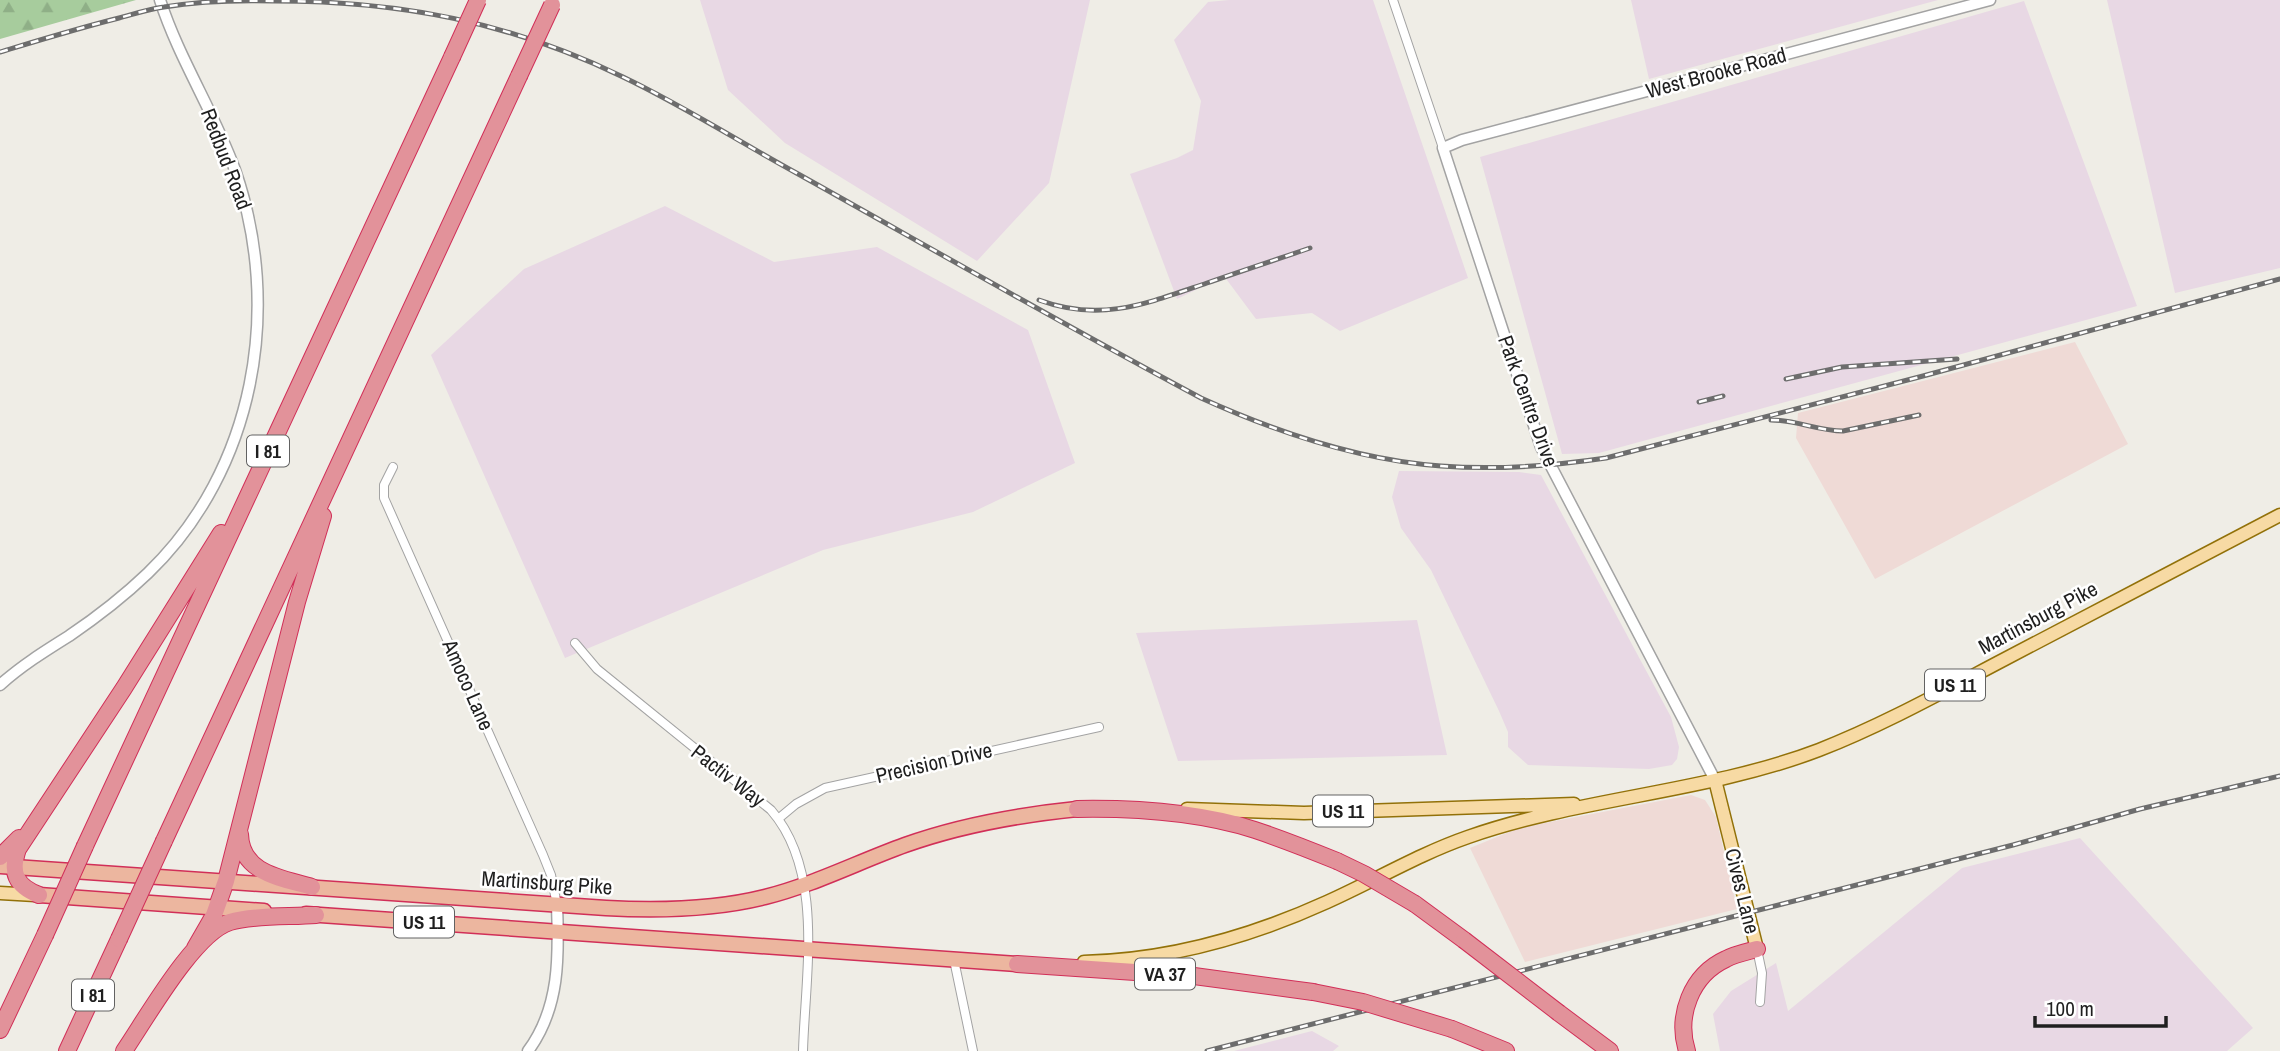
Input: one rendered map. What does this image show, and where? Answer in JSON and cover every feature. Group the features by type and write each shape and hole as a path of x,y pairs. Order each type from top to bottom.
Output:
{"highway":[{"name":"I 81","path":"0,1030 478,0"},
{"name":"I 81","path":"67,1051 554,3"},
{"path":"39,895 22,887 7,867 138,666 219,537 268,452"},
{"path":"124,1051 208,927 226,881 297,602 332,478"},
{"path":"1077,809 1138,810 1217,821 1254,830 1337,861 1415,904 1610,1051"},
{"name":"Martinsburg Pike","path":"7,867 619,909 678,910 744,901 804,885 905,845 960,828 1023,815 1077,809"},
{"path":"0,857 13,846 41,812"},
{"path":"240,828 243,852 259,871 312,887"},
{"name":"US 11","path":"39,895 1017,964"},
{"path":"195,948 207,935 228,922 317,915"},
{"path":"1687,1051 1683,1021 1698,982 1706,972 1725,959 1757,949"},
{"name":"VA 37","path":"1017,964 1194,976 1313,992 1363,1002 1452,1029 1506,1051"}],"main road":[{"name":"Martinsburg Pike","path":"1609,801 1715,780 1819,750 1889,719 2280,515"},
{"name":"Cives Lane","path":"1715,780 1757,949"},
{"name":"US 11","path":"1077,809 1114,805 1304,813 1609,801"},
{"name":"US 11","path":"1017,964 1134,959 1216,943 1299,914 1463,839 1609,801"},
{"name":"US 11","path":"0,893 39,895"}],"street":[{"name":"Redbud Road","path":"0,685 104,611 166,555 211,491 234,439 249,391 259,316 259,284 252,231 234,167 160,0"},
{"name":"Park Centre Drive","path":"1393,0 1541,447 1715,780"},
{"name":"West Brooke Road","path":"1443,148 1462,140 1990,0"},
{"name":"Amoco Lane","path":"393,467 384,485 384,498 543,855 558,905"},
{"name":"Pactiv Way","path":"575,643 597,669 771,810 789,837 804,885 808,950 803,1051"},
{"name":"Precision Drive","path":"778,819 796,804 825,788 1099,727"},
{"path":"528,1051 551,1005 556,976 558,905"},
{"name":"Cives Lane","path":"1757,949 1762,973 1760,1002"},
{"path":"954,960 973,1051"}],"shaded area":[{"path":"700,0 1090,0 1049,183 977,261 785,143 728,90"},
{"path":"1373,0 1468,278 1340,331 1312,313 1256,319 1224,276 1177,299 1130,174 1193,150 1201,101 1174,40 1208,2"},
{"path":"1631,0 1938,0 1649,79"},
{"path":"2107,0 2280,0 2280,268 2175,293"},
{"path":"2024,1 2137,306 1599,453 1562,454 1480,157"},
{"path":"665,206 774,262 877,247 1028,330 1075,463 973,512 823,550 565,658 431,355 524,269"},
{"path":"2075,342 2128,444 1875,579 1796,438 1798,413"},
{"path":"1399,471 1519,472 1541,475 1671,717 1679,747 1677,759 1672,765 1649,769 1528,765 1508,747 1508,732 1499,711 1431,570 1401,528 1392,497"},
{"path":"1417,620 1447,755 1178,761 1136,633"},
{"path":"1691,795 1705,800 1716,817 1737,909 1525,962 1470,848 1519,828"},
{"path":"2080,838 2253,1028 2227,1051 1720,1051 1713,1014 1731,991 1776,963 1788,1011 1962,868"},
{"path":"1312,1031 1339,1046 1333,1051 1234,1051"}],"green space":[{"path":"0,0 136,0 0,39"}],"railway":[{"path":"0,52 153,9 219,1 366,5 454,18 496,29 581,58 646,88 1201,398 1288,433 1348,451 1410,463 1482,468 1606,458 1923,376 2280,279"},
{"path":"1039,300 1083,310 1124,308 1165,297 1310,248"},
{"path":"1786,379 1842,367 1957,359"},
{"path":"1699,402 1723,396"},
{"path":"1771,420 1843,431 1919,415"},
{"path":"1207,1051 2013,845 2140,809 2280,776"}]}
